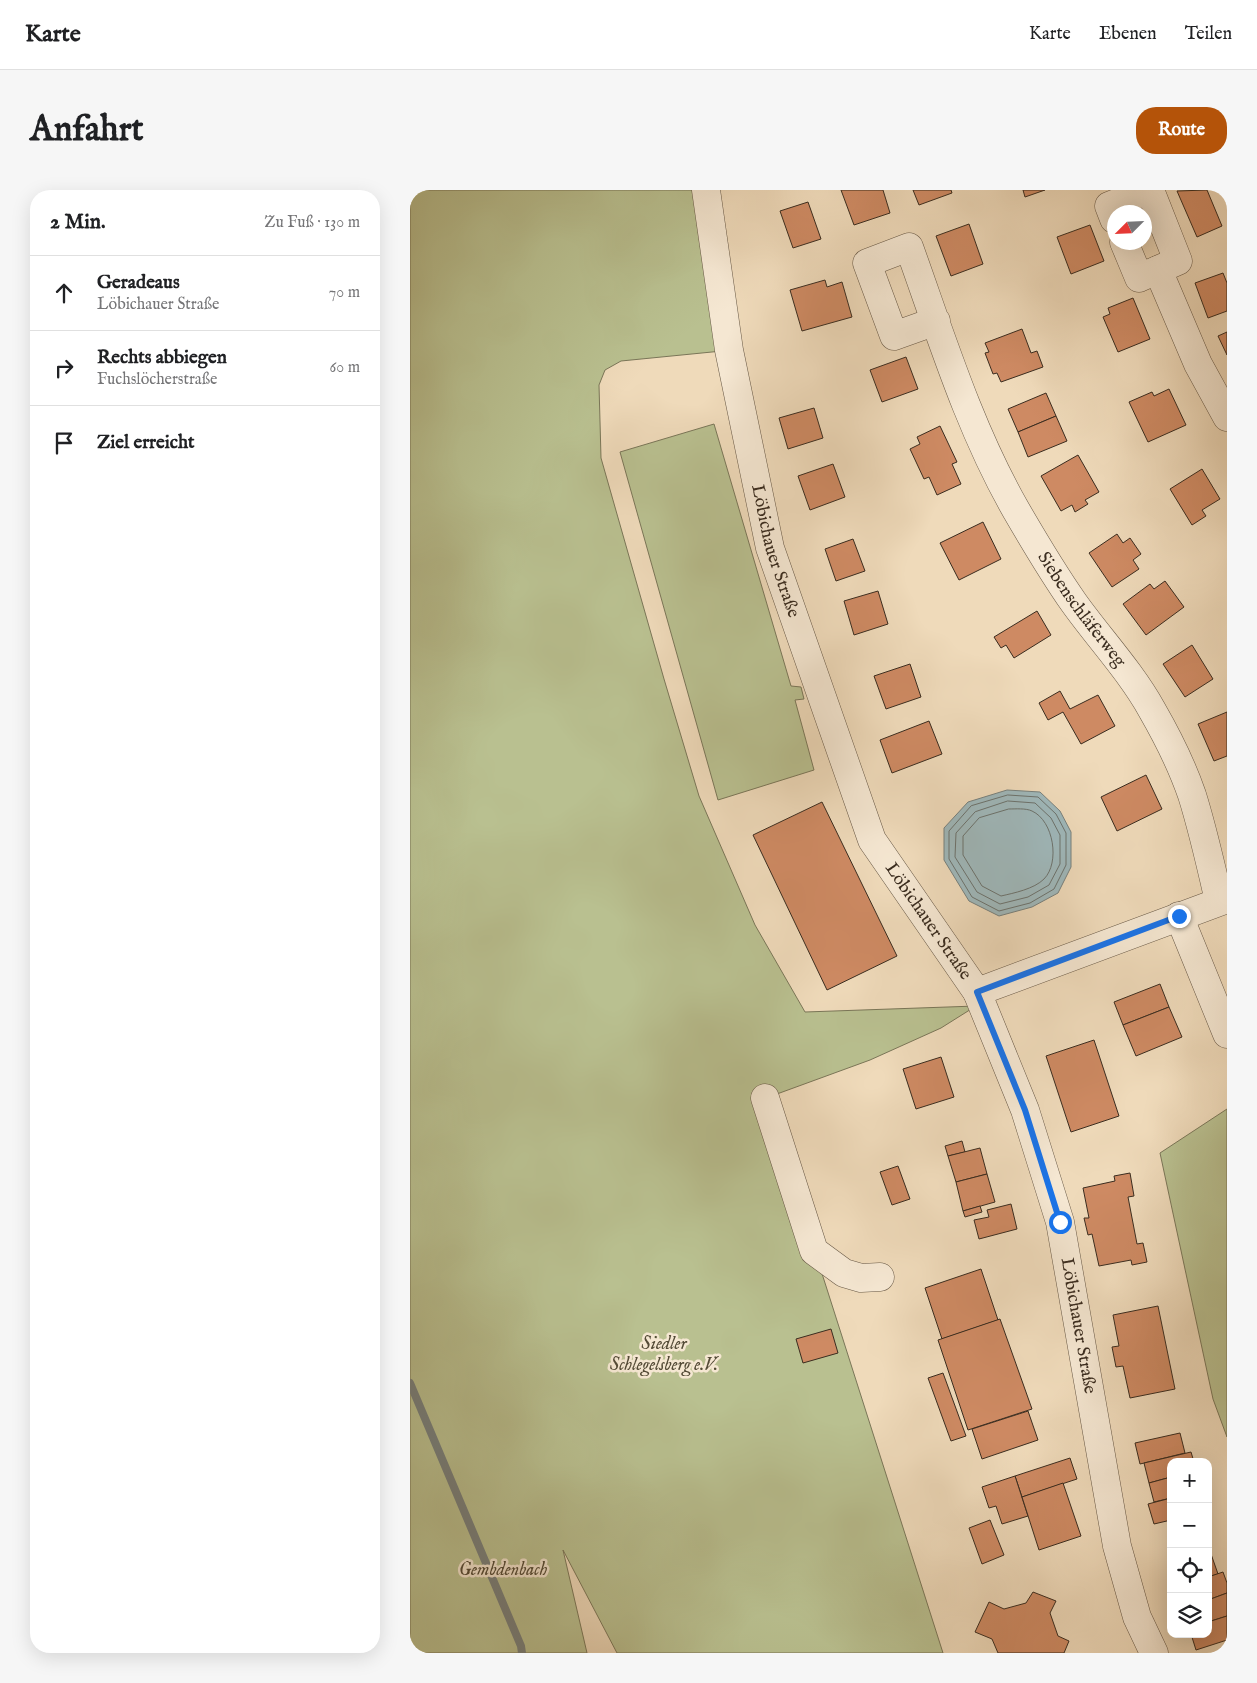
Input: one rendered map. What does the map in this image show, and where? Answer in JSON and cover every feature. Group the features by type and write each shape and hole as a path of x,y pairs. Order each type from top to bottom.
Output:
{"street":[{"name":"Löbichauer Straße","path":"706,190 729,350 770,548 872,840 977,992 1025,1110 1060,1222 1116,1546 1137,1617 1154,1653"},
{"path":"1112,205 1149,190 1178,261 1139,278 1127,250"},
{"path":"1158,270 1198,364 1227,418"},
{"name":"Siebenschläferweg","path":"936,321 977,430 1015,508 1042,555 1074,603 1112,652 1151,708 1173,750 1191,793 1223,900"},
{"path":"977,992 1223,900"},
{"path":"1179,916 1227,1034"},
{"path":"766,1098 814,1251 844,1272 861,1278 880,1277"}],"green space":[{"name":"Siedler Schlegelsberg e.V.","path":"410,190 695,190 722,351 621,361 605,370 599,385 601,458 699,796 755,925 805,1012 976,1006 941,1028 870,1060 766,1098 943,1653 617,1653 563,1550 587,1653 410,1653"},
{"path":"714,424 791,686 801,687 804,699 795,700 814,770 718,800 620,452"},
{"path":"1227,1109 1227,1437 1213,1399 1160,1153"}],"water":[{"path":"1007,790 1040,792 1060,811 1071,832 1071,867 1058,893 1032,907 999,916 969,901 944,860 944,828 968,802"}],"building":[{"path":"841,190 883,190 890,213 854,225"},
{"path":"913,190 951,190 952,193 919,205"},
{"path":"1023,190 1045,190 1025,197"},
{"path":"1207,190 1222,226 1197,237 1177,191"},
{"path":"808,202 821,239 793,248 780,211"},
{"path":"969,224 983,264 951,276 936,236"},
{"path":"1090,225 1104,261 1071,274 1057,237"},
{"path":"1223,273 1227,283 1227,311 1208,318 1195,283"},
{"path":"825,280 827,287 842,282 852,317 802,331 790,290"},
{"path":"1133,298 1150,339 1118,352 1103,317 1110,314 1108,308"},
{"path":"1022,329 1031,353 1037,351 1043,367 1001,382 997,373 993,374 985,353 989,352 985,343"},
{"path":"1227,332 1227,355 1218,336"},
{"path":"906,357 918,389 882,402 870,370"},
{"path":"1169,389 1186,425 1148,442 1129,402 1152,392 1154,396"},
{"path":"1046,393 1056,416 1018,432 1008,409"},
{"path":"814,408 823,438 788,449 779,418"},
{"path":"1056,416 1067,441 1028,457 1018,432"},
{"path":"940,426 957,462 952,464 961,484 937,495 929,477 924,479 910,449 920,444 917,437"},
{"path":"1078,455 1099,492 1085,500 1088,504 1075,512 1072,505 1061,511 1041,476"},
{"path":"833,464 845,497 810,510 798,476"},
{"path":"1202,469 1220,499 1202,510 1206,516 1192,525 1170,489"},
{"path":"983,522 1001,559 959,580 940,543"},
{"path":"1117,534 1123,543 1130,538 1141,554 1133,560 1139,569 1112,587 1089,553"},
{"path":"853,539 865,571 836,581 825,549"},
{"path":"1165,581 1184,607 1146,635 1123,604 1150,584 1154,589"},
{"path":"878,591 888,624 854,635 844,601"},
{"path":"1037,611 1051,635 1014,658 1006,645 1001,648 994,637"},
{"path":"1192,645 1213,679 1185,697 1163,664"},
{"path":"910,664 921,697 886,709 874,676"},
{"path":"1060,691 1070,709 1098,695 1115,726 1081,744 1063,712 1048,720 1039,703"},
{"path":"1227,712 1227,756 1214,761 1198,724"},
{"path":"929,721 942,754 892,773 880,740"},
{"path":"1146,775 1162,809 1117,831 1101,797"},
{"path":"822,802 897,956 827,990 753,835"},
{"path":"1160,984 1169,1007 1123,1025 1114,1002"},
{"path":"1169,1007 1182,1037 1136,1056 1123,1025"},
{"path":"1094,1040 1119,1116 1071,1132 1046,1056"},
{"path":"941,1057 954,1097 916,1109 903,1069"},
{"path":"962,1141 965,1152 948,1156 945,1146"},
{"path":"980,1148 987,1174 956,1182 948,1156"},
{"path":"898,1166 910,1199 892,1205 880,1172"},
{"path":"1130,1173 1134,1196 1128,1197 1137,1244 1143,1243 1147,1262 1132,1265 1131,1260 1099,1266 1092,1234 1088,1235 1084,1218 1089,1218 1083,1188 1115,1181 1114,1176"},
{"path":"987,1174 995,1202 963,1211 956,1182"},
{"path":"1011,1204 1017,1229 979,1239 974,1220 989,1217 987,1210"},
{"path":"980,1206 982,1212 965,1217 963,1211"},
{"path":"981,1269 998,1320 942,1339 925,1288"},
{"path":"1158,1306 1175,1389 1130,1398 1123,1366 1116,1367 1112,1347 1119,1346 1113,1315"},
{"path":"1000,1319 1032,1409 968,1430 938,1340"},
{"path":"831,1329 838,1353 803,1363 796,1339"},
{"path":"943,1373 966,1436 951,1441 928,1378"},
{"path":"1028,1411 1038,1440 982,1459 972,1429"},
{"path":"1180,1433 1185,1453 1140,1464 1135,1443"},
{"path":"1191,1452 1193,1458 1167,1458 1167,1478 1149,1483 1144,1463"},
{"path":"1070,1458 1077,1479 1022,1497 1015,1476"},
{"path":"1015,1476 1028,1516 1002,1524 996,1506 989,1508 982,1487"},
{"path":"1167,1478 1167,1499 1154,1502 1149,1483"},
{"path":"1063,1483 1081,1536 1039,1550 1022,1497"},
{"path":"1167,1499 1167,1521 1154,1524 1148,1504"},
{"path":"990,1520 1004,1555 982,1564 969,1528"},
{"path":"1212,1557 1218,1574 1212,1576"},
{"path":"1223,1572 1227,1583 1227,1593 1212,1599 1212,1576"},
{"path":"1033,1592 1056,1601 1050,1613 1058,1636 1069,1641 1064,1653 998,1653 992,1639 975,1632 989,1602 1004,1609 1026,1603"},
{"path":"1227,1593 1227,1616 1212,1621 1212,1599"},
{"path":"1227,1616 1227,1640 1196,1650 1192,1638 1212,1638 1212,1621"}],"waterway":[{"name":"Gembdenbach","path":"410,1383 521,1646 522,1653"}],"route":[{"path":"1060,1222 1025,1110 977,992 1179,916"}]}
